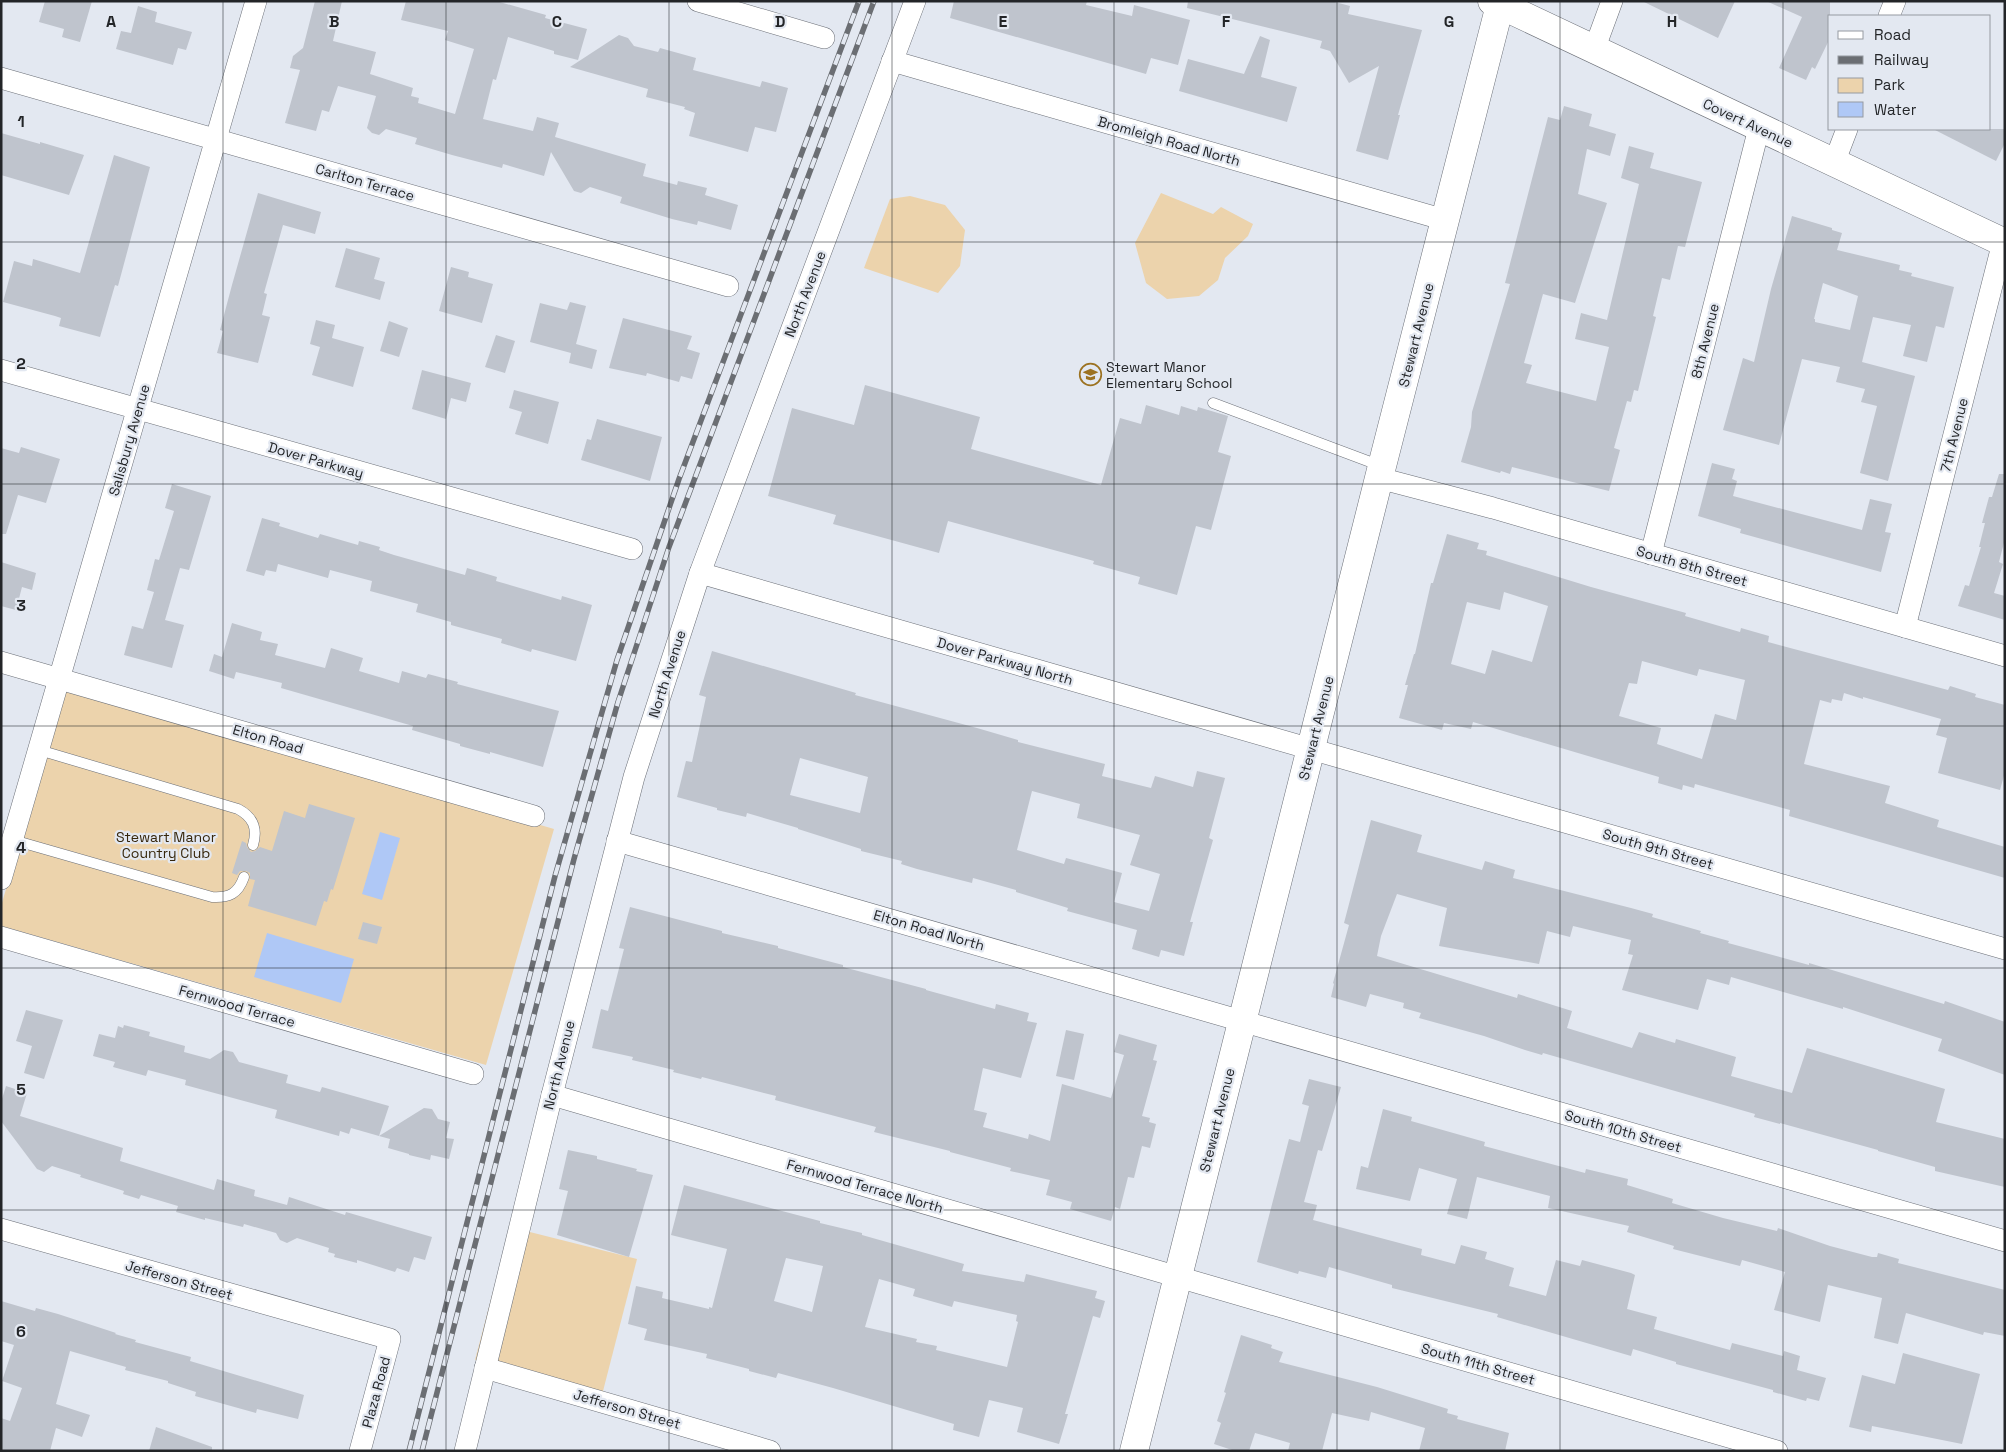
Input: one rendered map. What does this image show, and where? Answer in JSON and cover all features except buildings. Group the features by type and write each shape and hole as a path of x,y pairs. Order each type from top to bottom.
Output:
{"main road":[{"name":"Covert Avenue","path":"1496,3 2004,243"},
{"name":"Stewart Avenue","path":"1134,1451 1445,220 1496,3"}],"street":[{"name":"Salisbury Avenue","path":"1,879 256,1"},
{"path":"698,1 824,38"},
{"name":"North Avenue","path":"464,1451 552,1095 634,777 700,573 915,1"},
{"path":"1594,50 1612,1"},
{"path":"1889,15 1895,1"},
{"name":"Bromleigh Road North","path":"892,61 1445,220"},
{"name":"Carlton Terrace","path":"1,78 728,286"},
{"name":"8th Avenue","path":"1651,554 1759,128"},
{"path":"1834,163 1847,130"},
{"name":"7th Avenue","path":"1905,627 2004,243"},
{"name":"Dover Parkway","path":"1,370 632,549"},
{"name":"South 8th Street","path":"1380,472 1493,508 2005,656"},
{"name":"Dover Parkway North","path":"700,573 1311,750"},
{"name":"Elton Road","path":"1,662 534,816"},
{"name":"South 9th Street","path":"1311,750 2005,949"},
{"name":"Elton Road North","path":"617,840 1242,1021"},
{"name":"Fernwood Terrace","path":"1,937 474,1074"},
{"name":"South 10th Street","path":"1242,1021 2005,1241"},
{"name":"Fernwood Terrace North","path":"552,1095 1178,1277"},
{"name":"Jefferson Street","path":"1,1229 356,1330"},
{"name":"South 11th Street","path":"1178,1277 1778,1451"},
{"name":"Plaza Road","path":"356,1330 390,1339 360,1451"},
{"name":"Jefferson Street","path":"485,1368 770,1451"}],"lane":[{"path":"1213,403 1380,472"},
{"path":"39,750 238,809 247,814 254,824 256,836 253,845"},
{"path":"13,840 212,897 222,898 234,894 241,886 244,877"}],"green space":[{"path":"1161,193 1213,214 1221,207 1253,224 1248,236 1225,258 1218,280 1199,296 1167,299 1146,283 1135,243"},
{"path":"910,196 945,205 965,230 960,266 938,293 864,268 890,199"},
{"name":"Stewart Manor Country Club","path":"66,687 554,829 486,1065 1,926 1,906"},
{"path":"510,1227 637,1259 602,1395 475,1360"}],"water":[{"path":"380,832 400,838 382,900 362,894"},
{"path":"267,933 354,959 341,1003 254,977"}],"railway":[{"path":"409,1451 555,876 617,660 679,479 859,1"},
{"path":"422,1451 574,859 618,702 669,547 874,1"}],"place":[{"name":"Stewart Manor Elementary School","path":"1090,375"}]}
